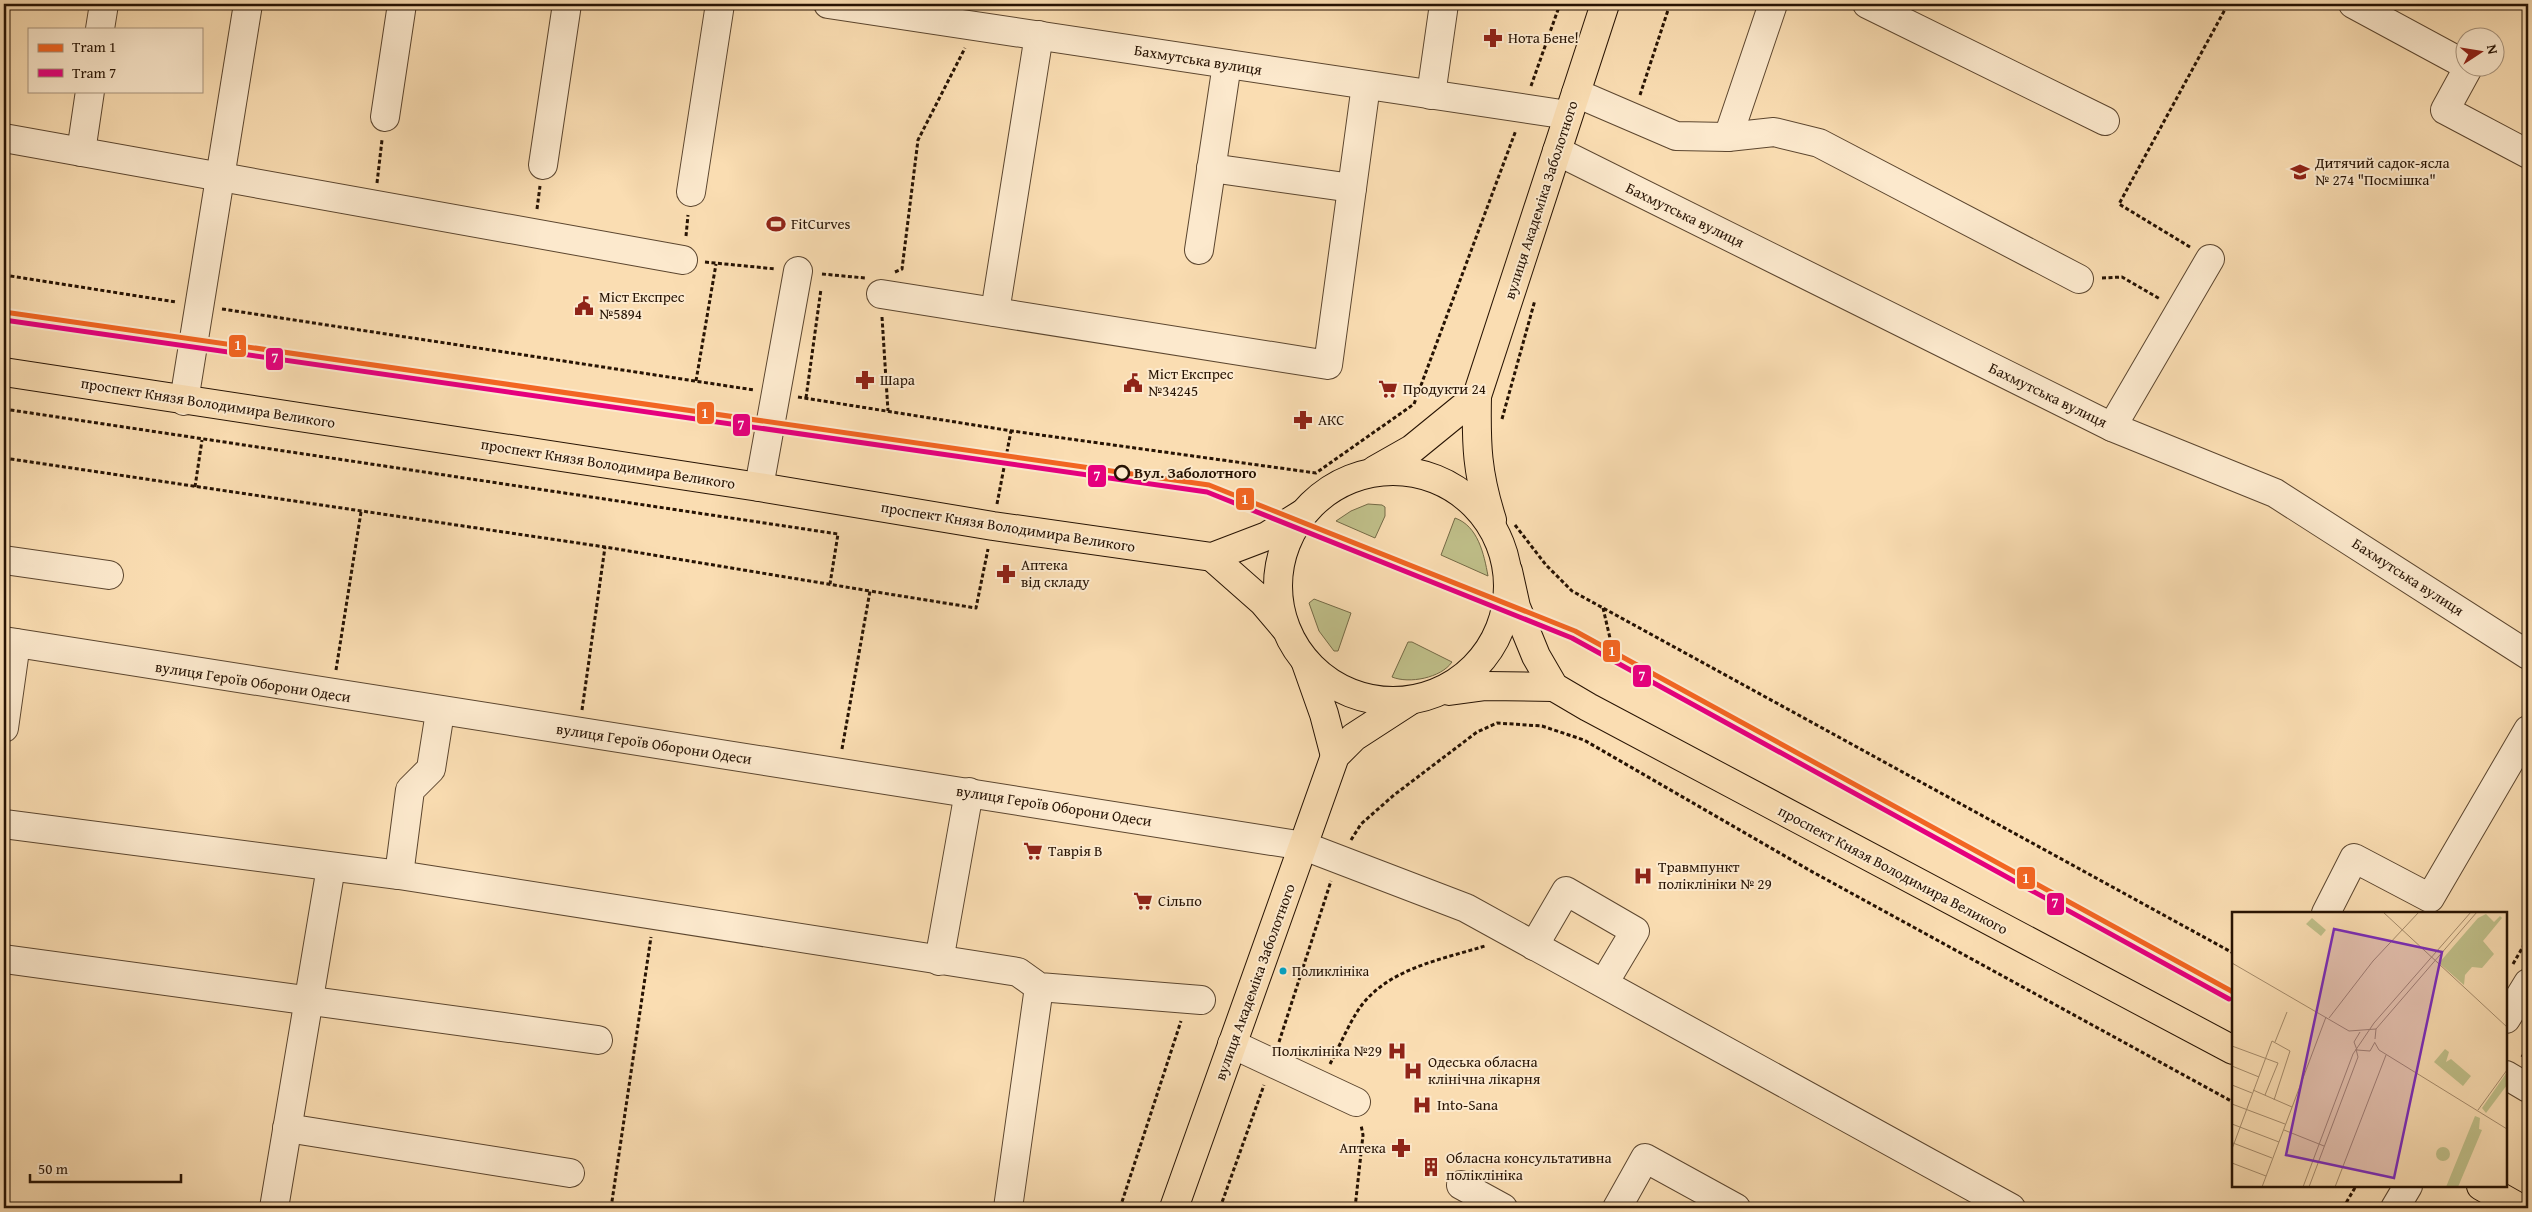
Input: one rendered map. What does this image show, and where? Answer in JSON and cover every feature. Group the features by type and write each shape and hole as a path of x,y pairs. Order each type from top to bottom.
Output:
{"main road":[{"name":"вулиця Академіка Заболотного","path":"1508,571 1505,526 1482,489 1476,449 1477,396 1605,4"},
{"name":"проспект Князя Володимира Великого","path":"4,372 184,401 759,487 993,526 1212,557 1267,536 1302,514"},
{"path":"1285,628 1278,595 1280,561 1292,529 1302,514 1321,495 1344,481 1369,472 1412,448 1477,396"},
{"path":"1369,472 1408,471 1444,482 1505,526"},
{"path":"1212,557 1263,602 1285,628 1306,662 1324,714 1335,756"},
{"path":"1306,662 1335,687 1370,700 1408,702 1443,692 1471,673 1493,647 1506,616 1508,571"},
{"name":"проспект Князя Володимира Великого","path":"1508,571 1522,623 1536,656 1554,687 1588,707 2232,1049"},
{"name":"проспект Князя Володимира Великого","path":"1443,692 1486,686 1554,687"},
{"name":"вулиця Академіка Заболотного","path":"1174,1208 1335,756 1354,737 1408,702"},
{"path":"2484,1187 2520,1208"}],"street":[{"path":"100,28 104,4"},
{"path":"184,401 248,4"},
{"path":"385,117 402,4"},
{"path":"543,166 568,4"},
{"path":"691,192 720,4"},
{"name":"Бахмутська вулиця","path":"828,4 1523,109 1572,104 1632,117 1676,136 1728,137 1774,132 1819,143 2079,279"},
{"path":"1431,95 1444,4"},
{"path":"1728,137 1773,4"},
{"path":"1867,4 2105,121"},
{"path":"2354,4 2454,59"},
{"path":"995,312 1039,36"},
{"path":"1199,250 1226,64"},
{"path":"2463,78 2445,110 2528,154"},
{"path":"881,294 1328,366 1366,85"},
{"path":"81,152 90,92"},
{"path":"4,138 683,260"},
{"name":"Бахмутська вулиця","path":"1557,151 2112,427 2275,492 2528,655"},
{"path":"1211,168 1352,188"},
{"path":"2112,427 2210,259"},
{"path":"759,487 776,394 810,272"},
{"path":"4,560 109,575"},
{"path":"4,728 10,642"},
{"name":"вулиця Героїв Оборони Одеси","path":"10,642 440,712 969,792 1304,846 1466,908 2011,1208"},
{"path":"399,875 410,790 431,769 440,712"},
{"path":"2327,912 2354,858 2430,898 2528,730"},
{"path":"939,961 969,792"},
{"path":"4,824 399,875 654,914 939,961 1018,972 1039,986 1195,999"},
{"path":"274,1208 331,867"},
{"path":"1526,941 1566,891 1635,931 1604,983"},
{"path":"4,958 308,1002 598,1040"},
{"path":"2507,1016 2519,976"},
{"path":"1008,1208 1039,986"},
{"path":"1232,1044 1356,1102"},
{"path":"2507,1077 2528,1088"},
{"path":"287,1128 570,1172"},
{"path":"1617,1208 1645,1158 1736,1208"},
{"path":"1461,1185 1503,1208"},
{"path":"2395,1208 2407,1187"}],"path":[{"path":"4,275 1012,431 1316,473 1414,404 1560,4"},
{"path":"1632,117 1670,4"},
{"path":"2210,259 2119,204 2228,4"},
{"path":"888,412 880,279 902,269 918,140 976,26"},
{"path":"374,205 385,117"},
{"path":"534,234 543,166"},
{"path":"683,260 691,192"},
{"path":"696,381 716,263"},
{"path":"806,398 810,272"},
{"path":"2079,279 2122,277 2180,310"},
{"path":"1501,422 1538,291"},
{"path":"4,410 838,534 830,584"},
{"path":"195,487 202,440"},
{"path":"4,458 605,547 976,608"},
{"path":"332,694 361,512"},
{"path":"1505,526 1515,526 1546,565 1572,591 2232,952"},
{"path":"578,732 605,547"},
{"path":"838,772 870,591"},
{"path":"1603,608 1613,651 1608,663"},
{"path":"1220,1208 1272,1063 1338,858 1361,824 1387,801 1477,732 1497,723 1542,726 1584,740 1810,870 2232,1101"},
{"path":"611,1208 654,914"},
{"path":"2519,976 2528,938"},
{"path":"1319,1085 1358,1011 1376,992 1405,970 1526,941"},
{"path":"1120,1208 1195,999"},
{"path":"1355,1208 1363,1135 1356,1102"},
{"path":"2343,1208 2355,1187"}],"green space":[{"path":"1368,504 1385,507 1385,516 1375,538 1336,521 1351,511"},
{"path":"1455,518 1469,527 1479,542 1488,576 1441,555"},
{"path":"1314,599 1351,613 1338,651 1334,651 1319,631 1309,603"},
{"path":"1408,642 1412,642 1452,662 1447,668 1433,676 1416,680 1392,677"}],"tram line":[{"name":"1","path":"4,312 1209,485 1575,631 2232,991"},
{"name":"7","path":"4,320 1207,492 1572,638 2229,999"}],"place":[{"name":"Нота Бене!","path":"1493,38"},
{"name":"Дитячий садок-ясла № 274 \"Посмішка\"","path":"2300,172"},
{"name":"FitCurves","path":"776,224"},
{"name":"Міст Експрес №5894","path":"584,306"},
{"name":"Шара","path":"865,380"},
{"name":"Міст Експрес №34245","path":"1133,383"},
{"name":"Продукти 24","path":"1388,389"},
{"name":"АКС","path":"1303,420"},
{"name":"Вул. Заболотного","path":"1122,473"},
{"name":"Аптека від складу","path":"1006,574"},
{"name":"Таврія В","path":"1033,851"},
{"name":"Травмпункт поліклініки № 29","path":"1643,876"},
{"name":"Сільпо","path":"1143,901"},
{"name":"Поликлініка","path":"1283,971"},
{"name":"Поліклініка №29","path":"1397,1051"},
{"name":"Одеська обласна клінічна лікарня","path":"1413,1071"},
{"name":"Into-Sana","path":"1422,1105"},
{"name":"Аптека","path":"1401,1148"},
{"name":"Обласна консультативна поліклініка","path":"1431,1167"}]}
